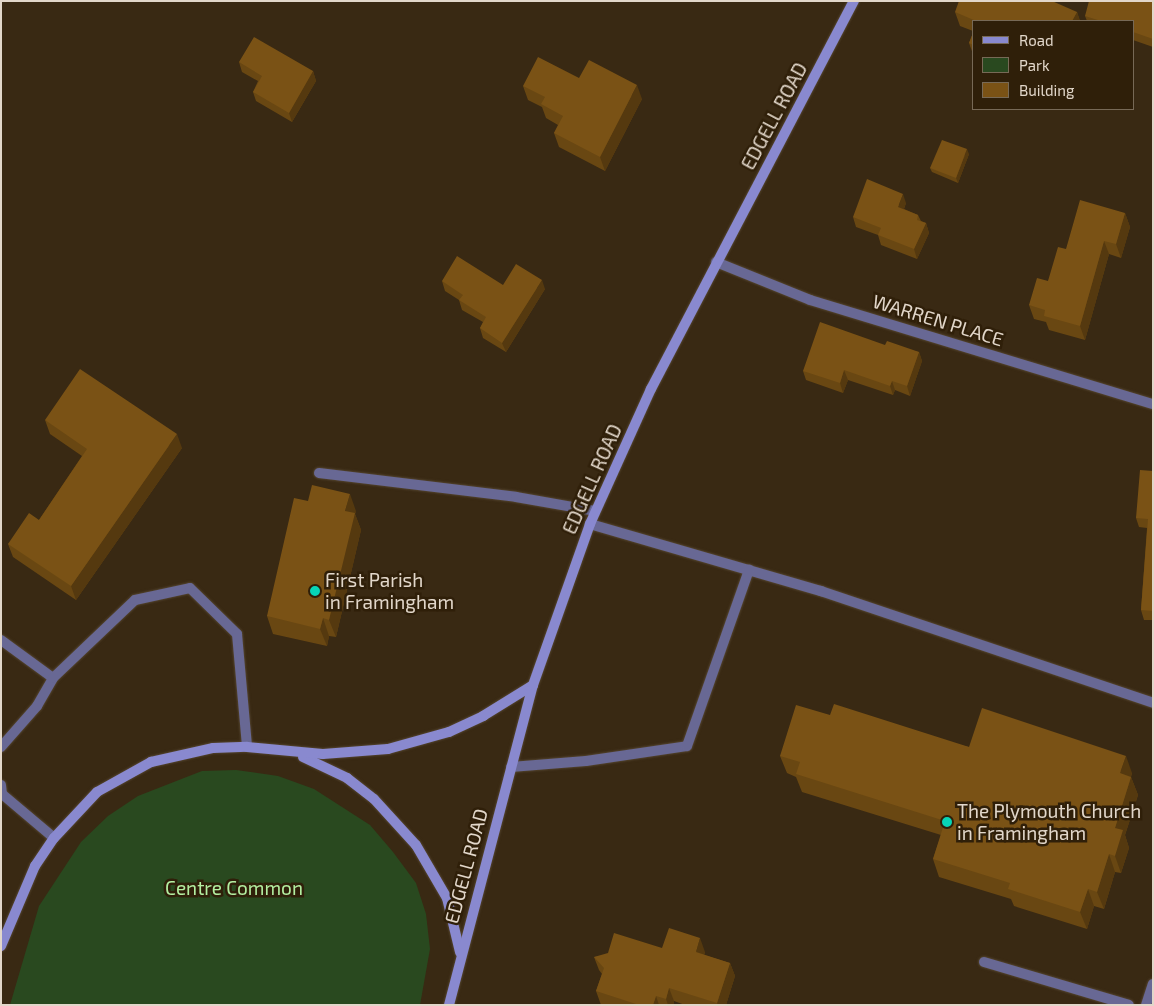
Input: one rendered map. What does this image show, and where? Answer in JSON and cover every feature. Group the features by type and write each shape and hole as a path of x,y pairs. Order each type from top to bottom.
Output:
{"main road":[{"name":"EDGELL ROAD","path":"449,1005 533,685 595,511 651,389 854,1"},
{"path":"1,946 24,889 54,838 97,792 151,762 190,751 247,747 354,754 420,742 483,716 533,685"},
{"path":"282,750 318,762 347,778 397,821 433,869 447,898 461,956"}],"street":[{"name":"WARREN PLACE","path":"716,262 810,300 1153,404"},
{"path":"319,473 516,497 595,511"},
{"path":"590,524 750,570 1153,703"},
{"path":"511,767 586,761 688,746 750,570"},
{"path":"1,747 37,706 53,678 135,600 190,588 238,634 247,747"},
{"path":"1,640 53,678"},
{"path":"1,785 2,794 54,838"},
{"path":"984,962 1129,1005"},
{"path":"1146,1005 1153,984"}],"green space":[{"name":"Centre Common","path":"236,770 278,776 314,789 370,825 393,852 416,883 426,914 430,949 420,1005 10,1005 39,906 81,842 108,816 138,796 202,771"}],"building":[{"path":"959,1 1052,1 1077,12 1073,20 974,20 955,12"},
{"path":"1089,1 1153,2 1153,39 1134,32 1134,20 1098,20 1085,16"},
{"path":"254,37 313,71 289,113 253,92 262,76 239,62"},
{"path":"538,57 579,78 589,60 637,85 600,157 554,133 563,116 541,104 545,97 523,86"},
{"path":"942,140 967,149 956,178 930,168"},
{"path":"867,179 903,194 898,207 918,215 917,220 926,223 914,249 878,235 881,228 853,217"},
{"path":"1080,200 1125,213 1116,244 1104,241 1080,326 1044,316 1045,310 1029,305 1037,278 1048,281 1058,247 1066,249"},
{"path":"457,256 503,285 516,264 542,280 502,343 480,328 486,317 459,300 463,295 442,281"},
{"path":"820,322 885,345 887,341 919,352 907,386 892,381 890,386 844,370 840,383 803,371"},
{"path":"80,369 177,434 71,586 8,544 29,513 39,520 87,449 45,420"},
{"path":"1140,470 1153,471 1153,611 1141,610 1148,519 1136,518"},
{"name":"First Parish in Framingham","path":"312,485 350,494 345,511 355,513 329,620 323,618 320,629 267,616 294,498 308,501"},
{"name":"The Plymouth Church in Framingham","path":"834,704 969,747 982,708 1126,756 1120,773 1131,777 1115,828 1123,830 1115,856 1109,854 1097,892 1088,889 1080,912 1008,889 1010,883 933,859 945,821 796,774 800,762 780,756 796,705 830,715"},
{"path":"669,928 700,938 696,952 730,963 717,1003 669,988 666,999 656,996 653,1005 639,1005 596,991 604,968 594,957 608,953 614,933 662,948"}],"place":[{"name":"First Parish in Framingham","path":"315,591"},
{"name":"The Plymouth Church in Framingham","path":"947,822"}]}
